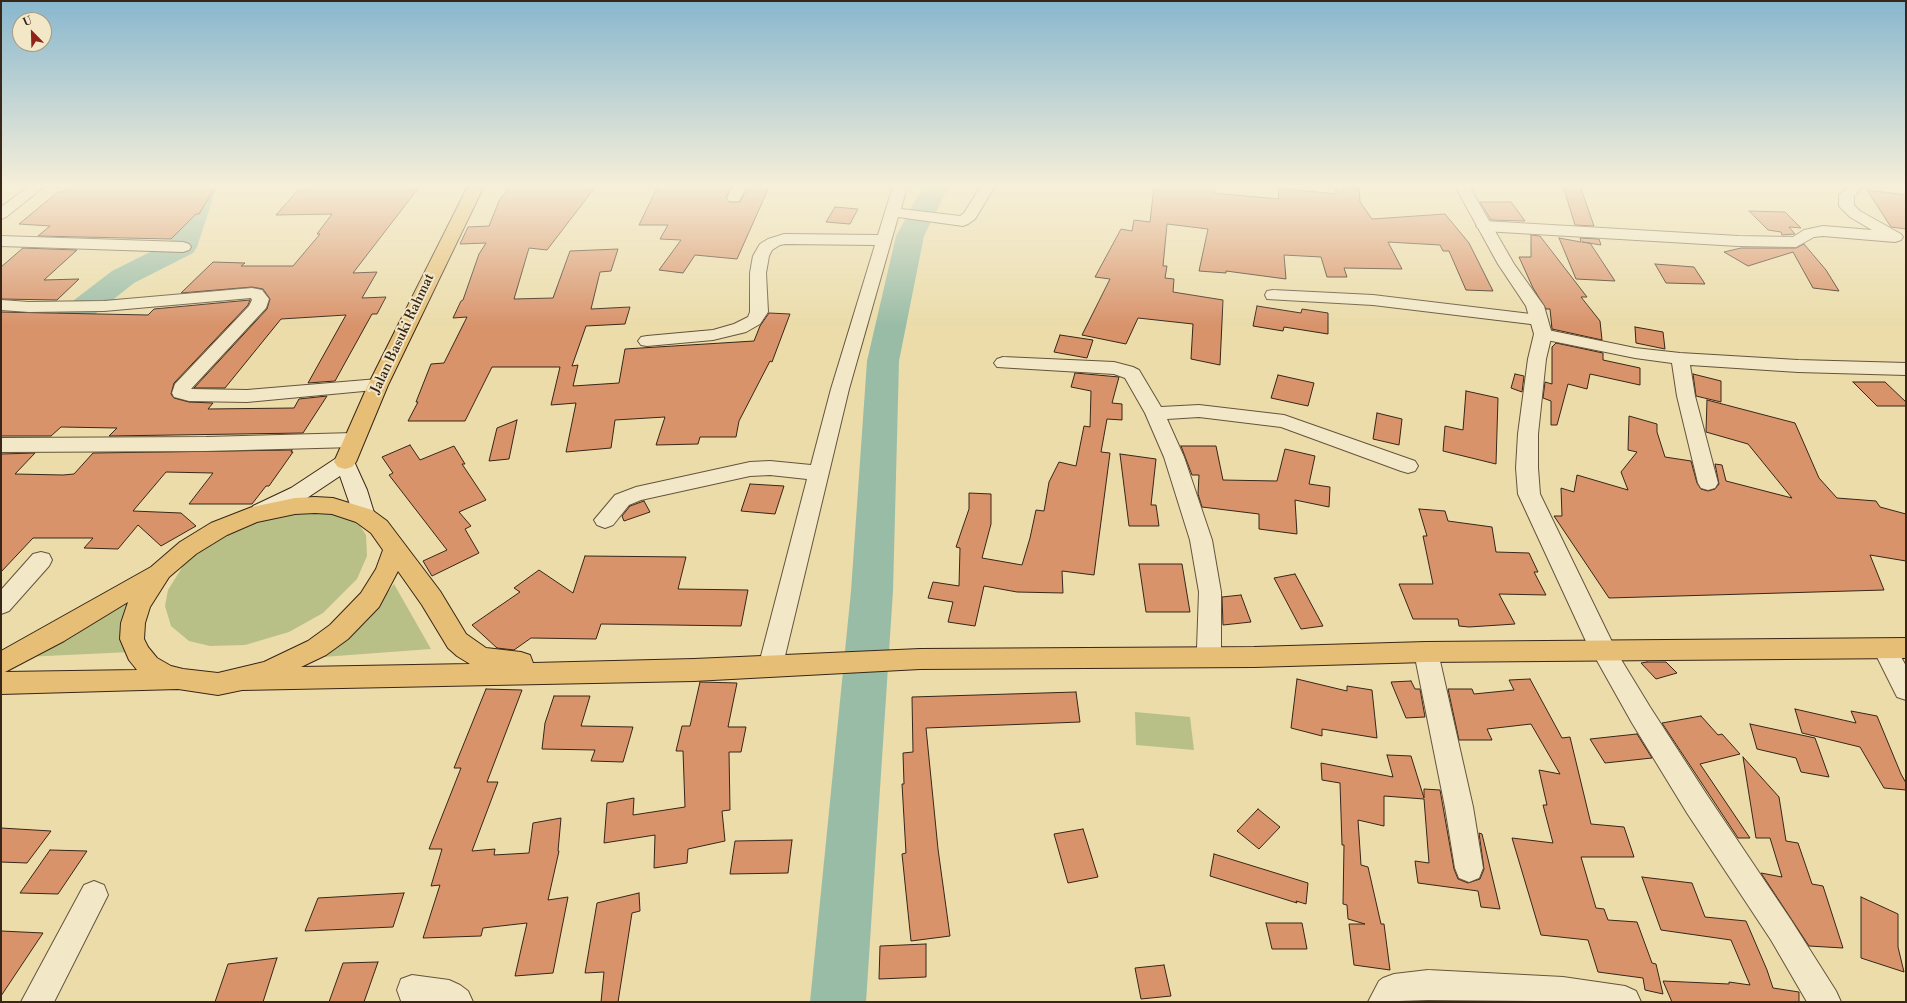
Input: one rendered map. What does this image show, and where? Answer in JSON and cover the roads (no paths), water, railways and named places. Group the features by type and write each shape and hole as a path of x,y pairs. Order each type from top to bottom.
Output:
{"main road":[{"name":"Jalan Basuki Rahmat","path":"344,462 378,385 453,233"},
{"path":"1,663 55,634 161,571 188,548 218,529 252,515 295,506 315,505 334,506 364,516 379,528 431,598 457,641 466,649 492,660 513,662 577,662 675,657 773,656 825,659"},
{"path":"1,683 183,680 218,684 242,679 271,670 317,648 339,632 370,600 387,570 395,549"},
{"path":"161,571 139,605 133,623 132,638 138,653 148,665 163,674 183,680"},
{"path":"920,655 1254,657 1906,634"},
{"path":"242,679 694,670 825,659 920,655 1209,648 1437,640 1600,645 1895,648"}],"street":[{"path":"773,656 840,389 886,233"},
{"path":"1488,233 1506,264 1535,306 1541,327 1528,434 1527,468 1529,494 1600,645 1641,715 1777,924 1825,1002"},
{"path":"1599,233 1738,241 1796,242 1811,233"},
{"path":"1845,233 1895,237"},
{"path":"1888,233 1895,237 1906,249"},
{"path":"647,341 713,334 740,328 754,320 759,312 758,273 761,256 766,247 774,242 784,239 884,240"},
{"path":"1,241 183,247"},
{"path":"1,305 68,307 104,306 252,293 259,296 260,302 257,308 182,388 181,393 247,396 378,385"},
{"path":"1273,295 1373,300 1541,327 1635,353 1680,359 1798,366 1906,369"},
{"path":"1680,359 1686,396 1708,483"},
{"path":"1002,363 1114,368 1127,371 1132,374 1155,413 1174,457 1201,540 1210,592 1209,648"},
{"path":"1155,413 1198,411 1249,415 1284,421 1408,466"},
{"path":"1,445 206,444 354,440"},
{"path":"252,515 272,508 299,493 344,462 356,490 364,516"},
{"path":"605,520 622,500 636,494 750,469 770,468 819,473"},
{"path":"1,605 41,560"},
{"path":"1895,648 1906,690"},
{"path":"1426,652 1459,807 1469,868"},
{"path":"37,1002 94,895"},
{"path":"1384,1002 1390,992 1394,990 1428,985 1563,992 1625,1002"},
{"path":"412,990 449,996 457,1002"}],"waterway":[{"path":"1,372 123,277 183,247 188,233"},
{"path":"838,1002 872,591 883,361 912,233"}]}
